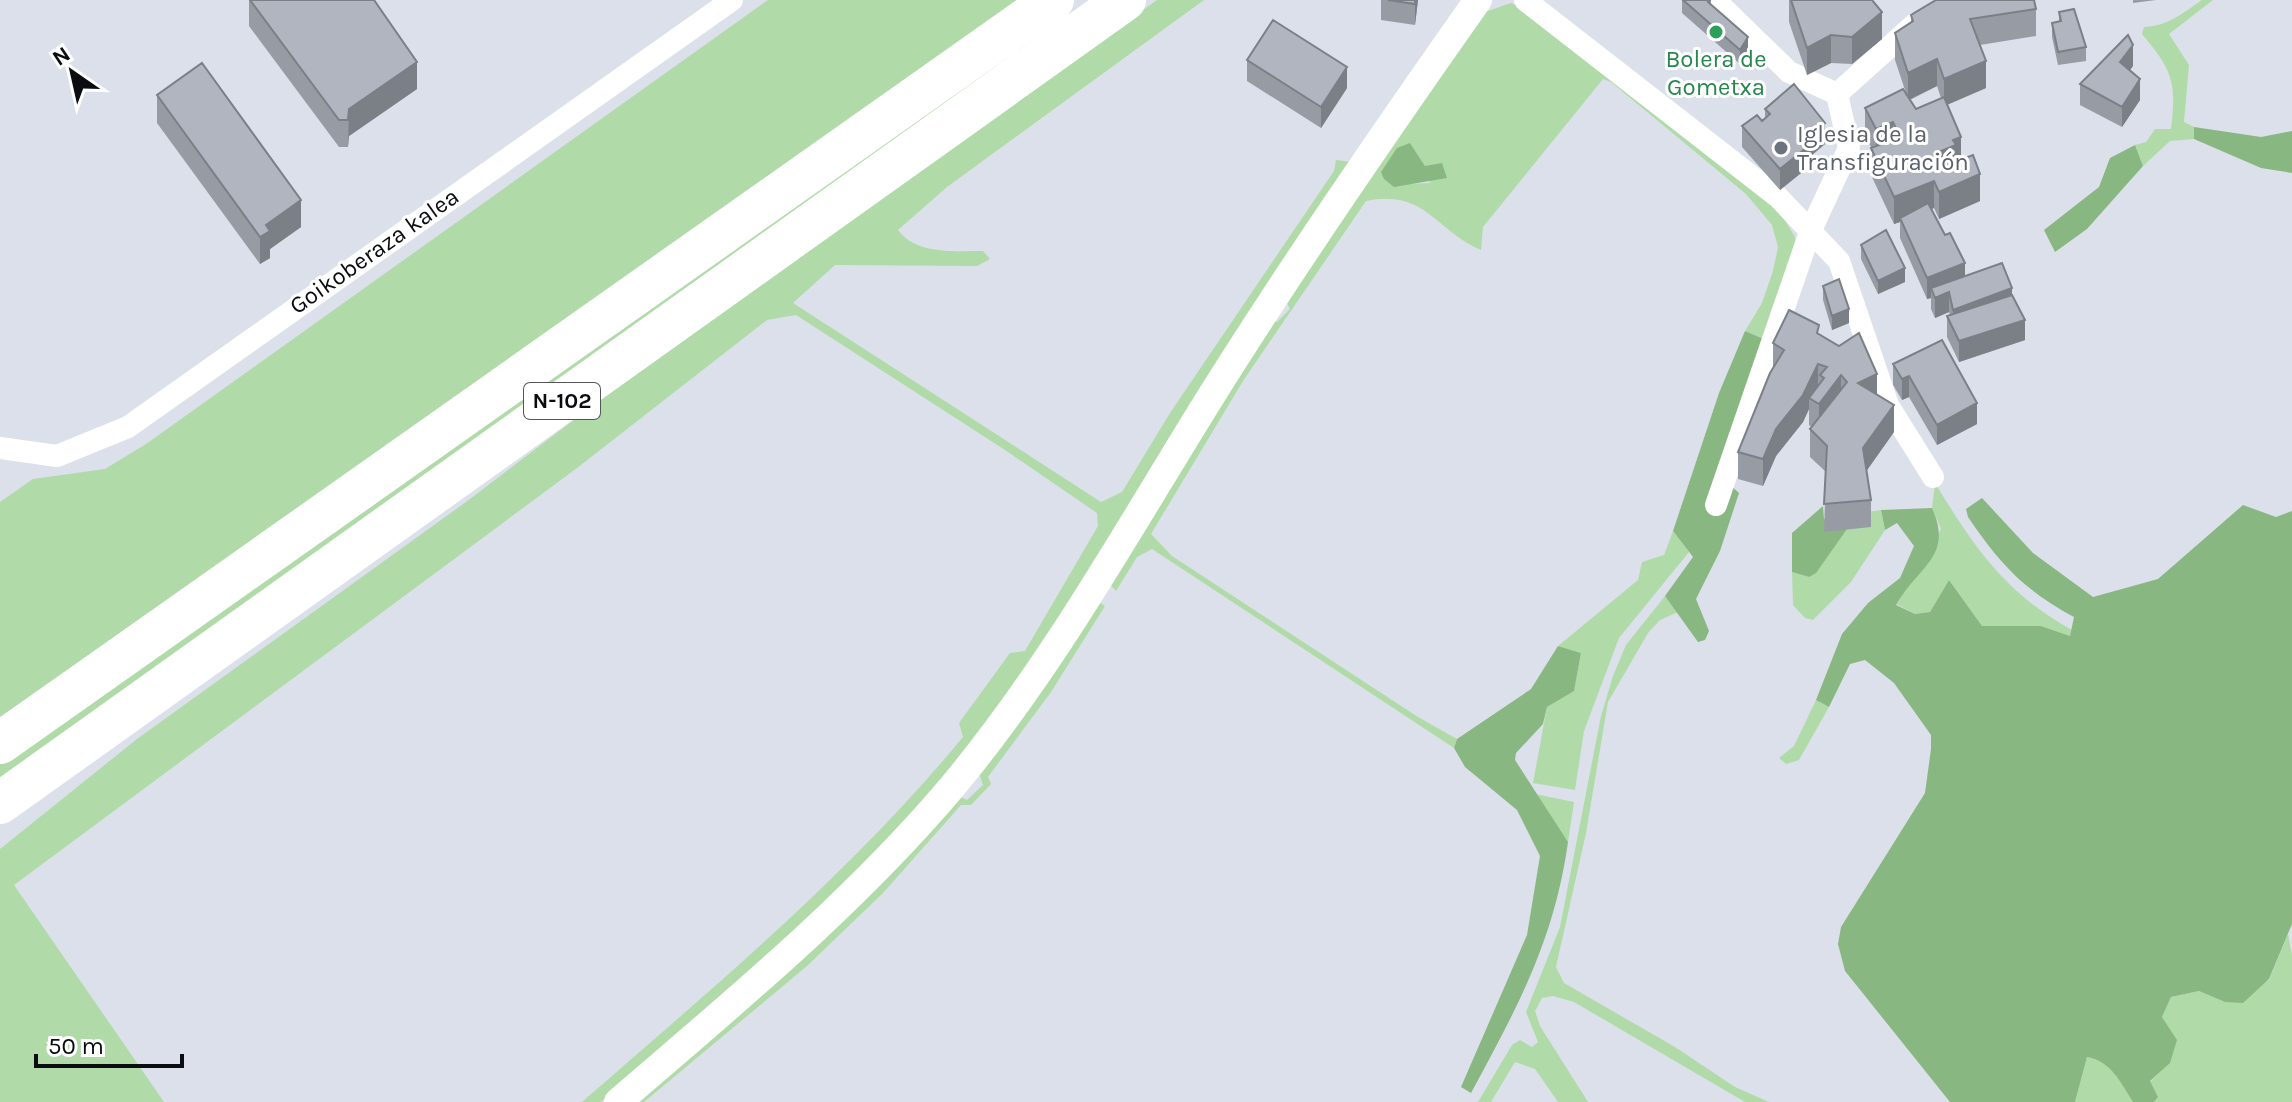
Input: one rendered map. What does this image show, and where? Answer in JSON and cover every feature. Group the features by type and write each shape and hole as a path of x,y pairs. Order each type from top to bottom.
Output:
{"highway":[{"name":"N-102","path":"0,743 1053,0"},
{"name":"N-102","path":"0,803 1125,0"},
{"path":"0,832 275,606"}],"street":[{"name":"Goikoberaza kalea","path":"0,448 57,456 128,427 732,0"},
{"path":"618,1102 850,897 912,832 979,752 1073,619 1277,294 1478,0"},
{"path":"1525,0 1778,197 1839,261 1888,405 1933,477"},
{"path":"1715,0 1789,72 1837,94"},
{"path":"1837,94 1935,7"},
{"path":"1716,505 1810,232 1849,148 1837,94"}],"green space":[{"path":"768,0 1026,0 0,717 0,502 33,479 105,469 146,444"},
{"path":"1157,0 1204,0 947,187 898,230 925,248 983,251 990,259 977,266 835,265 793,303 1101,502 1122,492 1170,413 1334,171 1336,160 1352,162 1012,690 910,819 780,948 601,1102 582,1102 780,927 920,787 963,737 959,723 1010,653 1025,651 1098,526 1097,513 796,315 767,320 577,468 14,885 164,1102 0,1102 0,849 137,739 466,502 654,359"},
{"path":"2202,0 2213,0 2169,34 2189,65 2184,122 2194,127 2194,139 2170,141 2143,166 2135,145 2146,142 2155,129 2171,129 2173,99 2166,67 2142,34 2144,27 2168,21"},
{"path":"1511,3 1536,14 1779,211 1795,237 1796,250 1766,340 1745,331 1762,303 1773,271 1778,247 1772,225 1746,194 1611,82 1603,79 1483,227 1481,250 1416,206 1386,199 1366,201 1243,381 1151,534 1172,556 1418,717 1457,739 1454,748 1152,549 1137,557 1116,591 1107,581 1271,319 1277,322 1290,309 1285,299 1482,13","holes":["1410,143 1425,166 1430,183 1408,184 1381,172"]},
{"path":"1008,51 1014,63 0,787 0,762"},
{"path":"2194,127 2261,137 2292,131 2292,173 2261,168 2194,139"},
{"path":"1410,143 1425,166 1442,163 1447,178 1394,187 1384,179 1381,172 1397,148"},
{"path":"2135,145 2143,166 2087,229 2055,252 2044,230 2099,187 2110,158"},
{"path":"1745,331 1766,340 1719,475 1739,493 1720,551 1696,599 1709,631 1705,640 1698,642 1665,596 1693,557 1673,531 1719,393"},
{"path":"1935,483 1963,528 1993,567 2048,616 2072,630 2070,636 2041,626 1982,626 1949,580 1930,612 1915,614 1896,604 1941,529 1932,508"},
{"path":"1982,498 2033,553 2093,597 2158,579 2243,505 2276,517 2292,511 2292,924 2269,979 2243,1003 2225,1002 2199,991 2171,997 2162,1017 2177,1040 2170,1063 2150,1081 2158,1097 2154,1102 2133,1102 2109,1068 2087,1057 2075,1102 1950,1102 1845,971 1838,944 1841,927 1925,793 1931,749 1931,735 1894,683 1865,660 1850,664 1829,707 1816,700 1842,634 1868,603 1900,578 1914,546 1897,523 1885,530 1881,510 1932,508 1938,525 1936,550 1896,605 1915,614 1930,612 1949,580 1982,626 2041,626 2070,636 2074,617 2041,597 2014,574 1968,517 1966,509"},
{"path":"1823,506 1824,519 1847,529 1816,573 1809,577 1792,572 1792,533"},
{"path":"1881,510 1885,530 1851,582 1813,620 1805,618 1793,605 1792,572 1809,577 1846,515"},
{"path":"1673,531 1689,552 1619,638 1584,731 1575,790 1533,783 1547,707 1574,690 1581,653 1558,646 1638,580 1642,562 1664,555"},
{"path":"1665,596 1678,612 1660,620 1648,633 1608,702 1586,833 1556,967 1564,983 1675,1047 1735,1087 1769,1102 1745,1102 1574,1002 1553,996 1542,998 1535,1011 1540,1026 1588,1102 1558,1102 1535,1069 1515,1062 1491,1102 1478,1102 1512,1045 1520,1040 1532,1047 1538,1042 1526,1012 1560,927 1601,716 1626,645"},
{"path":"1097,601 1105,606 1051,692 988,777 991,784 971,805 961,805 883,893 807,966 644,1102 632,1102 961,797 967,800 983,785 978,770"},
{"path":"1558,646 1581,653 1574,691 1547,707 1543,724 1516,753 1515,760 1568,842 1562,878 1554,911 1532,972 1471,1093 1461,1087 1527,935 1540,856 1517,810 1465,767 1454,748 1457,739 1531,689"},
{"path":"1816,700 1829,707 1799,760 1786,764 1779,758 1794,746"},
{"path":"1535,794 1574,802 1568,842"},
{"path":"2288,934 2292,955 2292,1102 2154,1102 2158,1097 2150,1082 2170,1062 2176,1040 2162,1017 2171,997 2199,991 2225,1002 2269,980"},
{"path":"2087,1057 2109,1068 2133,1102 2075,1102"}],"building":[{"path":"250,0 374,0 417,62 349,109 348,120 339,120"},
{"path":"1388,0 1415,0 1415,4"},
{"path":"1683,0 1710,0 1708,2 1748,37 1740,50"},
{"path":"1791,0 1872,0 1882,12 1852,37 1831,35 1807,48"},
{"path":"1936,0 2034,0 2036,9 1970,19 1986,61 1944,79 1937,59 1908,73 1895,33 1913,21 1911,15"},
{"path":"2074,9 2086,47 2058,52 2052,23 2061,21 2059,12"},
{"path":"1273,20 1347,67 1321,107 1247,60"},
{"path":"2128,35 2133,45 2120,62 2140,79 2122,107 2080,84"},
{"path":"202,63 301,200 266,225 270,231 260,237 157,95"},
{"path":"1794,84 1825,123 1802,142 1806,148 1780,169 1742,126 1757,115 1762,121 1770,114 1765,109"},
{"path":"1903,89 1916,109 1944,97 1961,137 1953,140 1956,145 1936,153 1942,167 1973,155 1980,174 1939,192 1934,181 1894,197 1871,148 1900,137 1893,122 1876,129 1865,108"},
{"path":"1928,203 1945,235 1950,233 1965,263 1927,278 1900,218"},
{"path":"1886,230 1905,268 1878,281 1861,245"},
{"path":"2002,263 2012,288 1953,310 1949,292 1935,298 1931,288"},
{"path":"1839,279 1849,309 1832,316 1823,286"},
{"path":"2012,295 2025,320 1959,341 1947,316"},
{"path":"1789,310 1819,325 1817,333 1839,346 1859,333 1877,374 1858,383 1894,405 1863,448 1871,500 1824,504 1827,446 1810,429 1847,382 1841,375 1819,404 1809,398 1824,378 1820,375 1827,367 1818,364 1803,395 1776,429 1763,459 1738,452 1770,373 1784,350 1773,343"},
{"path":"1942,340 1977,403 1937,425 1909,376 1902,379 1893,364"}],"place":[{"name":"Bolera de Gometxa","path":"1716,32"},
{"name":"Iglesia de la Transfiguración","path":"1781,148"}]}
